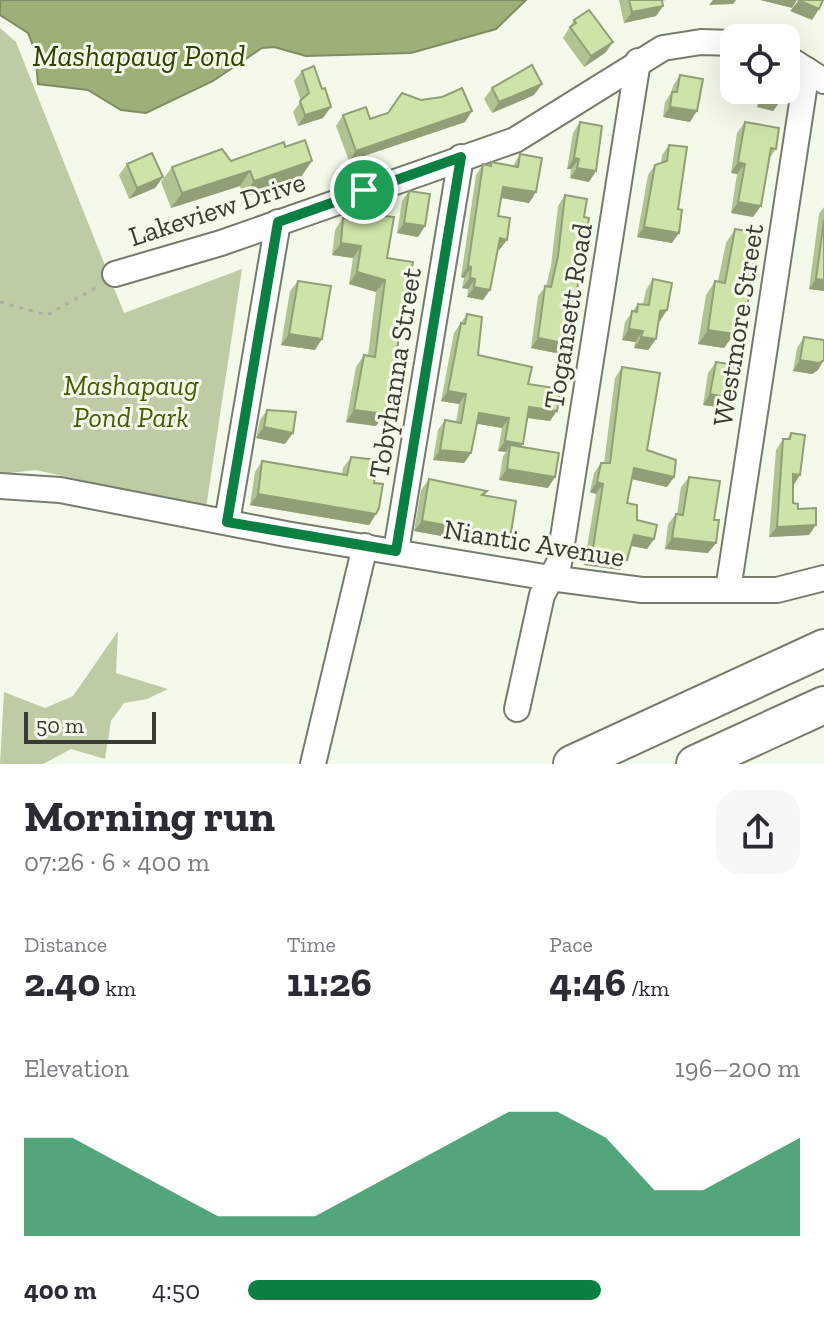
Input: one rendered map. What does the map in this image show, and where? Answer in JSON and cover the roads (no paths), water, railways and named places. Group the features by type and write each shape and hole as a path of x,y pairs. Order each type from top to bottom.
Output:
{"highway":[{"path":"572,764 824,648"},
{"path":"695,764 824,705"}],"street":[{"name":"Lakeview Drive","path":"108,279 515,140 663,48 689,43 720,43"},
{"name":"Togansett Road","path":"517,709 542,595 559,563 638,61"},
{"name":"Westmore Street","path":"728,590 816,75"},
{"name":"Tobyhanna Street","path":"396,551 461,157"},
{"path":"227,522 278,222"},
{"name":"Niantic Avenue","path":"0,486 60,490 550,578 642,590 777,590 824,578"},
{"path":"313,764 365,546"}],"water":[{"name":"Mashapaug Pond","path":"0,0 526,0 496,29 411,53 306,56 274,47 262,48 213,81 146,113 121,110 88,90 38,84 35,51 28,33 0,15"}],"park label":[{"name":"Mashapaug Pond Park","path":"131,401"}]}
